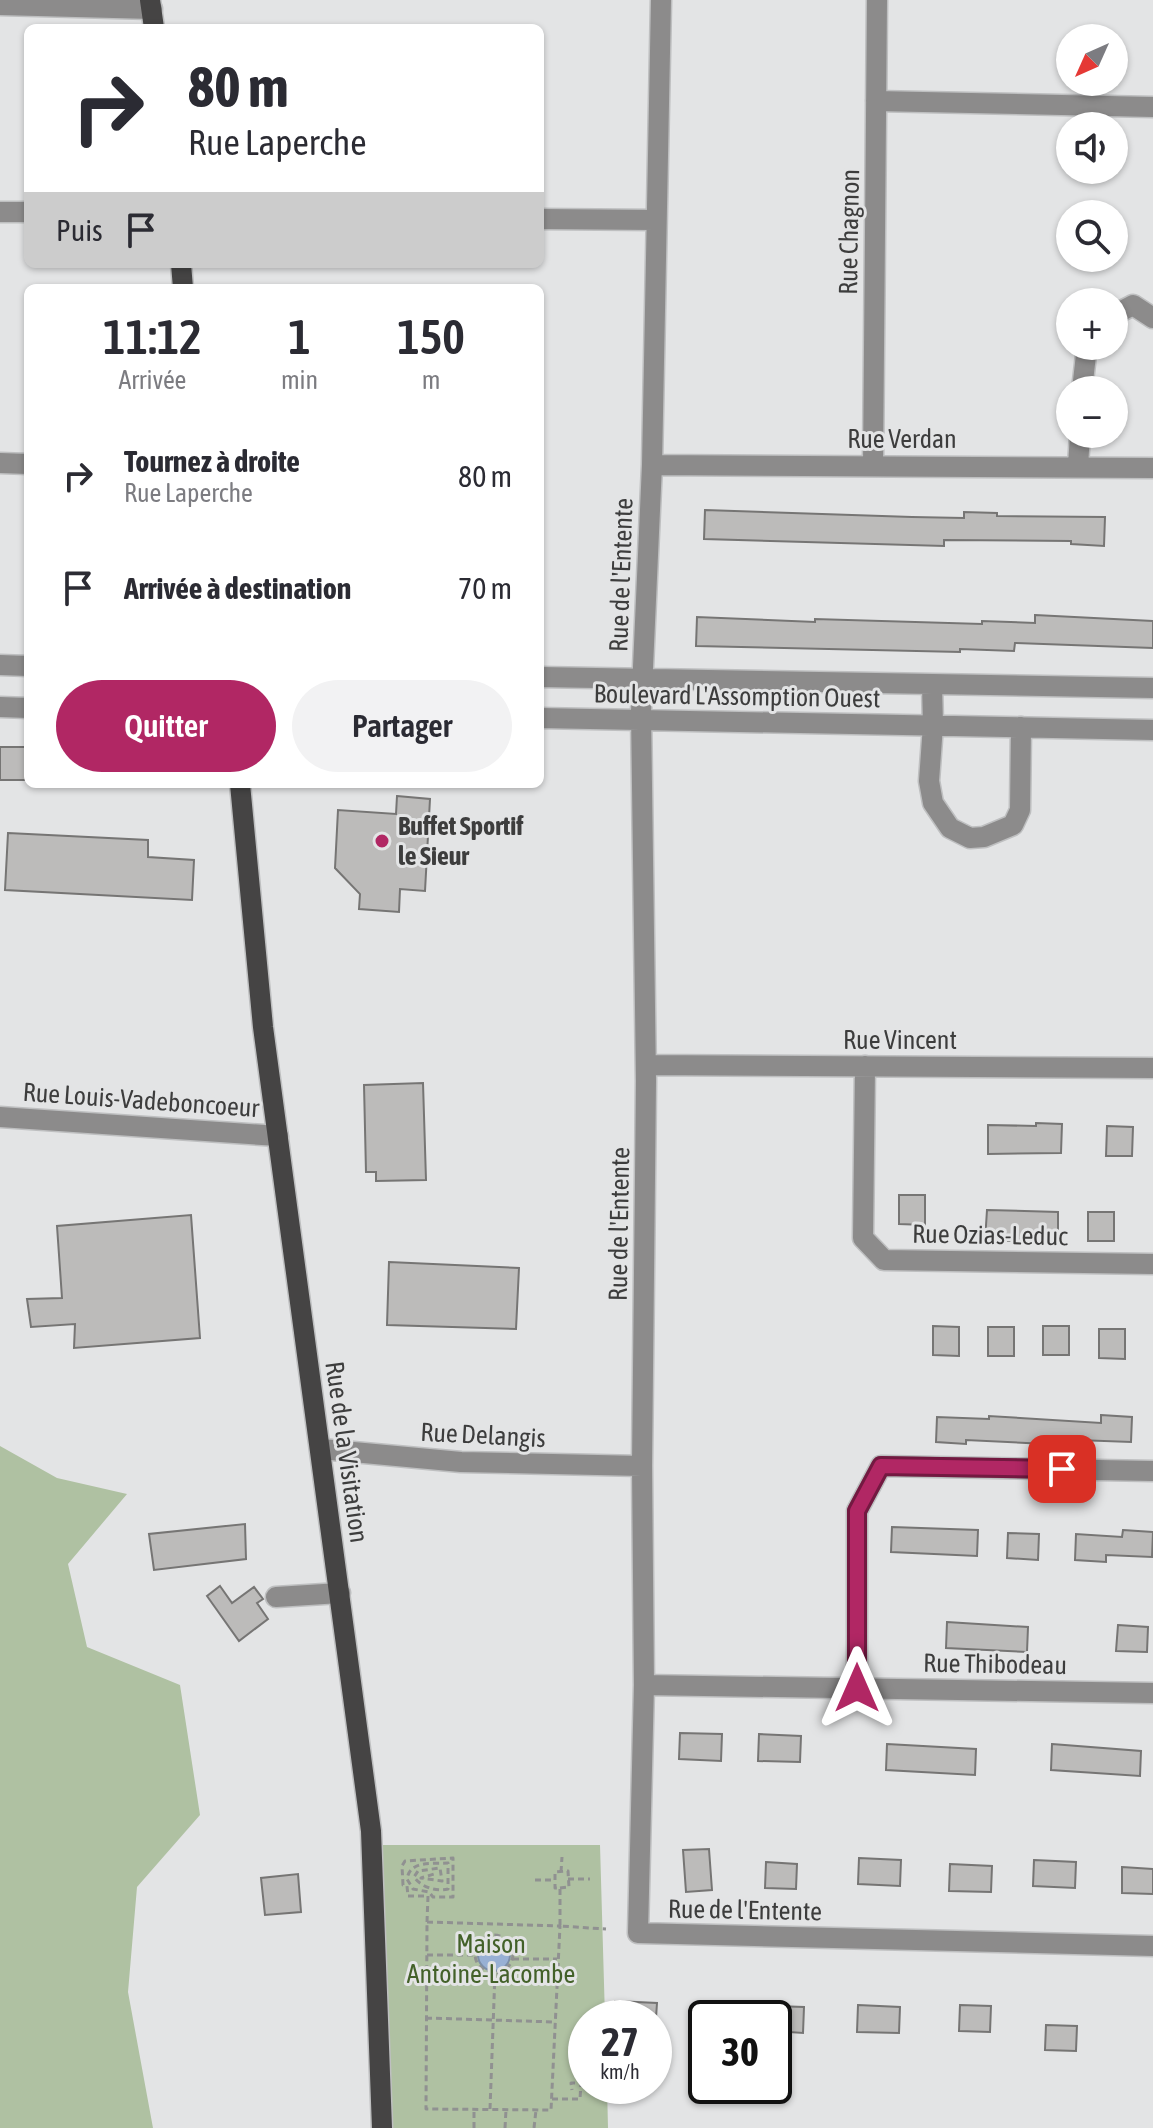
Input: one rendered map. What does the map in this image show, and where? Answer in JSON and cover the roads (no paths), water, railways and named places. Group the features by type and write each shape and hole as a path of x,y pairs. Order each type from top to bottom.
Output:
{"main road":[{"name":"Rue de la Visitation","path":"240,788 263,1027 371,1831 382,2128"}],"street":[{"name":"Rue de l'Entente","path":"661,0 652,465 641,720 646,1065 642,1466 644,1685 638,1933 1153,1946"},
{"name":"Rue Chagnon","path":"873,465 877,0"},
{"path":"0,5 152,12"},
{"path":"876,101 1153,107"},
{"path":"0,212 24,212"},
{"path":"544,219 655,220"},
{"path":"1128,308 1133,305 1153,318"},
{"path":"1078,466 1079,448"},
{"path":"0,463 24,464"},
{"name":"Rue Verdan","path":"652,465 1153,468"},
{"path":"0,665 24,666"},
{"name":"Boulevard L'Assomption Ouest","path":"544,677 1153,688"},
{"path":"932,685 929,781 933,803 950,828 970,838 984,837 1013,825 1020,810 1021,727"},
{"path":"0,707 24,708"},
{"name":"Boulevard L'Assomption Ouest","path":"544,718 1153,730"},
{"name":"Rue Vincent","path":"646,1065 1153,1068"},
{"name":"Rue Ozias-Leduc","path":"865,1066 863,1238 884,1260 1153,1264"},
{"name":"Rue Louis-Vadeboncoeur","path":"0,1117 278,1136"},
{"name":"Rue Delangis","path":"321,1449 461,1462 642,1466"},
{"path":"857,1688 857,1511 881,1466 1153,1471"},
{"path":"276,1597 340,1593"},
{"name":"Rue Thibodeau","path":"644,1685 1153,1693"}],"water":[{"path":"494,1939 505,1944 510,1955 505,1966 494,1971 483,1966 478,1955 483,1944"}],"place":[{"name":"Buffet Sportif le Sieur","path":"382,841"}],"park label":[{"name":"Maison Antoine-Lacombe","path":"491,1959"}]}
